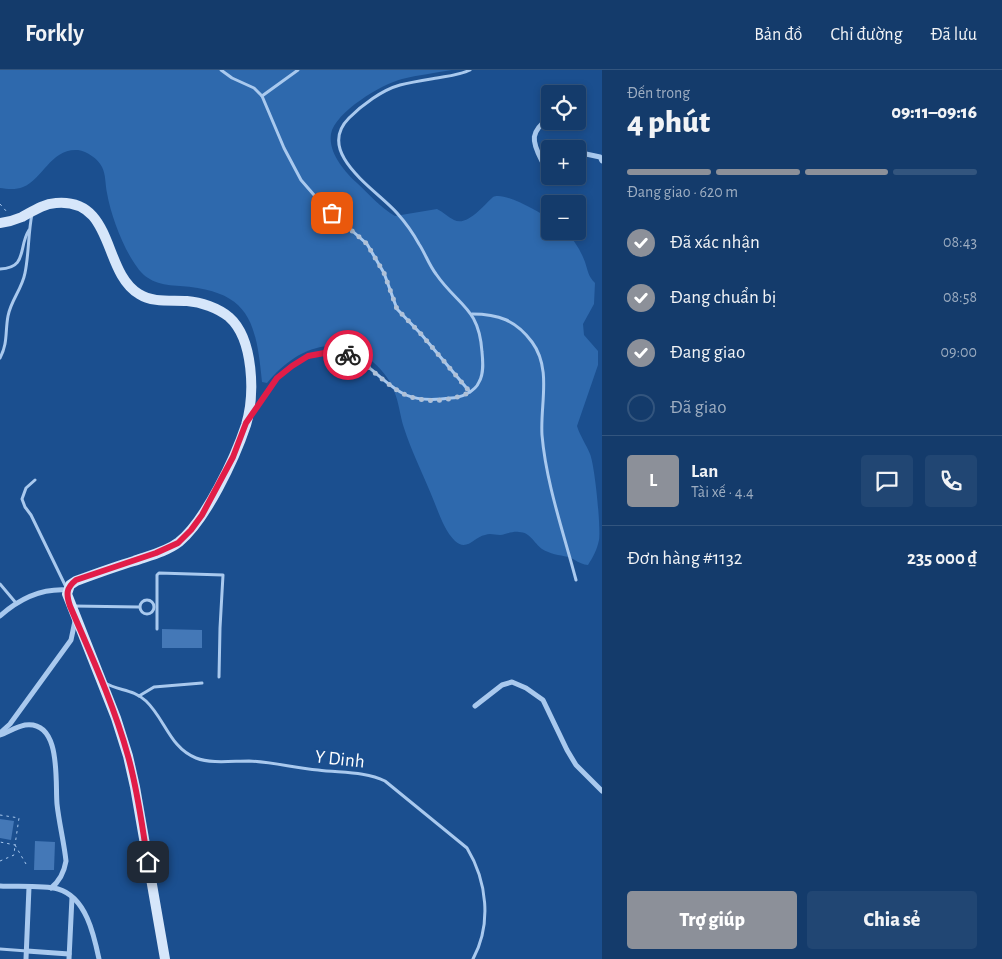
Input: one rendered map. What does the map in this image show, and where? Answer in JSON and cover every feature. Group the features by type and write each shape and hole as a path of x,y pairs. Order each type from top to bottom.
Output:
{"main road":[{"path":"0,224 13,221 50,203 73,203 97,220 126,282 138,294 146,298 162,301 189,301 219,311 238,328 247,348 251,379 246,423 233,457 210,501 191,530 178,543 156,553 76,580 70,585 67,594 70,606 123,737 132,772 165,959"}],"street":[{"path":"541,125 536,130 533,146 541,159"},
{"path":"586,154 600,157 602,160"},
{"path":"0,616 16,603 29,596 49,590 68,590"},
{"path":"0,734 13,720 71,640 75,618"},
{"path":"475,706 502,685 512,682 526,688 543,700 576,766 602,791"},
{"path":"0,734 24,725 34,725 43,730 52,743 57,804 66,861 60,879 51,888"},
{"path":"0,886 51,888 72,897 87,917 93,929 99,959"},
{"path":"26,959 29,888"},
{"path":"27,951 69,956 72,897"}],"lane":[{"path":"221,70 232,78 254,88 262,96 284,148 301,180 321,203 367,244 384,273 397,309 421,334 470,392"},
{"path":"262,96 298,70"},
{"path":"246,423 277,378 308,356 330,352 355,358 406,395 433,400 458,398 470,392 479,384 483,362 482,342 472,314 434,272 418,241 402,219 344,160 338,139 340,130 349,118 383,92 399,86 470,70"},
{"path":"0,358 6,347 8,316 12,300 21,286 25,274 32,211"},
{"path":"0,269 9,269 17,264 22,255 29,229"},
{"path":"472,314 494,315 513,324 533,342 540,358 545,388 542,434 549,477 576,580"},
{"path":"35,480 26,488 22,499 24,507 31,515 68,590"},
{"path":"157,628 155,606 157,575 159,573 223,575 219,677"},
{"path":"0,584 16,603"},
{"path":"139,607 140,603 148,599 152,600 155,606"},
{"path":"70,606 139,607"},
{"path":"139,607 141,611 148,614 152,612 155,606"},
{"name":"Y Dinh","path":"102,682 131,691 139,696 157,713 165,730 176,744 195,758 215,761 251,761 374,776 395,788 467,848 475,860 484,892 485,910 480,944 473,959"},
{"path":"139,696 154,687 202,683"},
{"path":"0,949 27,951"}],"path":[{"path":"0,815 19,818 14,855 0,861"},
{"path":"0,842 15,844"},
{"path":"15,844 26,864"}],"shaded area":[{"path":"0,70 452,70 402,79 383,87 361,100 350,108 334,126 331,134 332,148 338,162 347,173 380,205 395,216 437,209 454,220 459,221 470,218 493,197 505,197 522,203 541,214 541,240 573,240 577,246 595,283 594,304 583,324 584,335 598,351 598,365 577,426 590,454 596,483 599,540 595,553 588,565 545,551 523,532 500,535 487,534 463,545 455,541 444,525 413,453 404,428 396,395 390,382 377,366 360,353 340,347 320,347 303,353 287,363 267,383 262,382 260,360 252,326 245,313 235,302 221,294 203,289 156,282 145,276 137,267 122,241 115,222 106,190 103,170 98,161 92,156 78,150 69,151 54,159 36,178 23,187 14,189 0,188"}],"building":[{"path":"162,629 202,630 202,648 162,648"},
{"path":"0,819 14,821 11,840 0,838"},
{"path":"35,841 55,842 54,870 34,870"}],"way so far":[{"path":"332,213 367,244 384,273 397,309 421,334 470,392 458,398 433,400 406,395 372,369 348,355"}],"route":[{"path":"148,862 136,788 123,737 70,606 68,590 70,585 76,580 156,553 178,543 202,515 233,457 246,423 277,378 308,356 330,352 348,355"}]}
